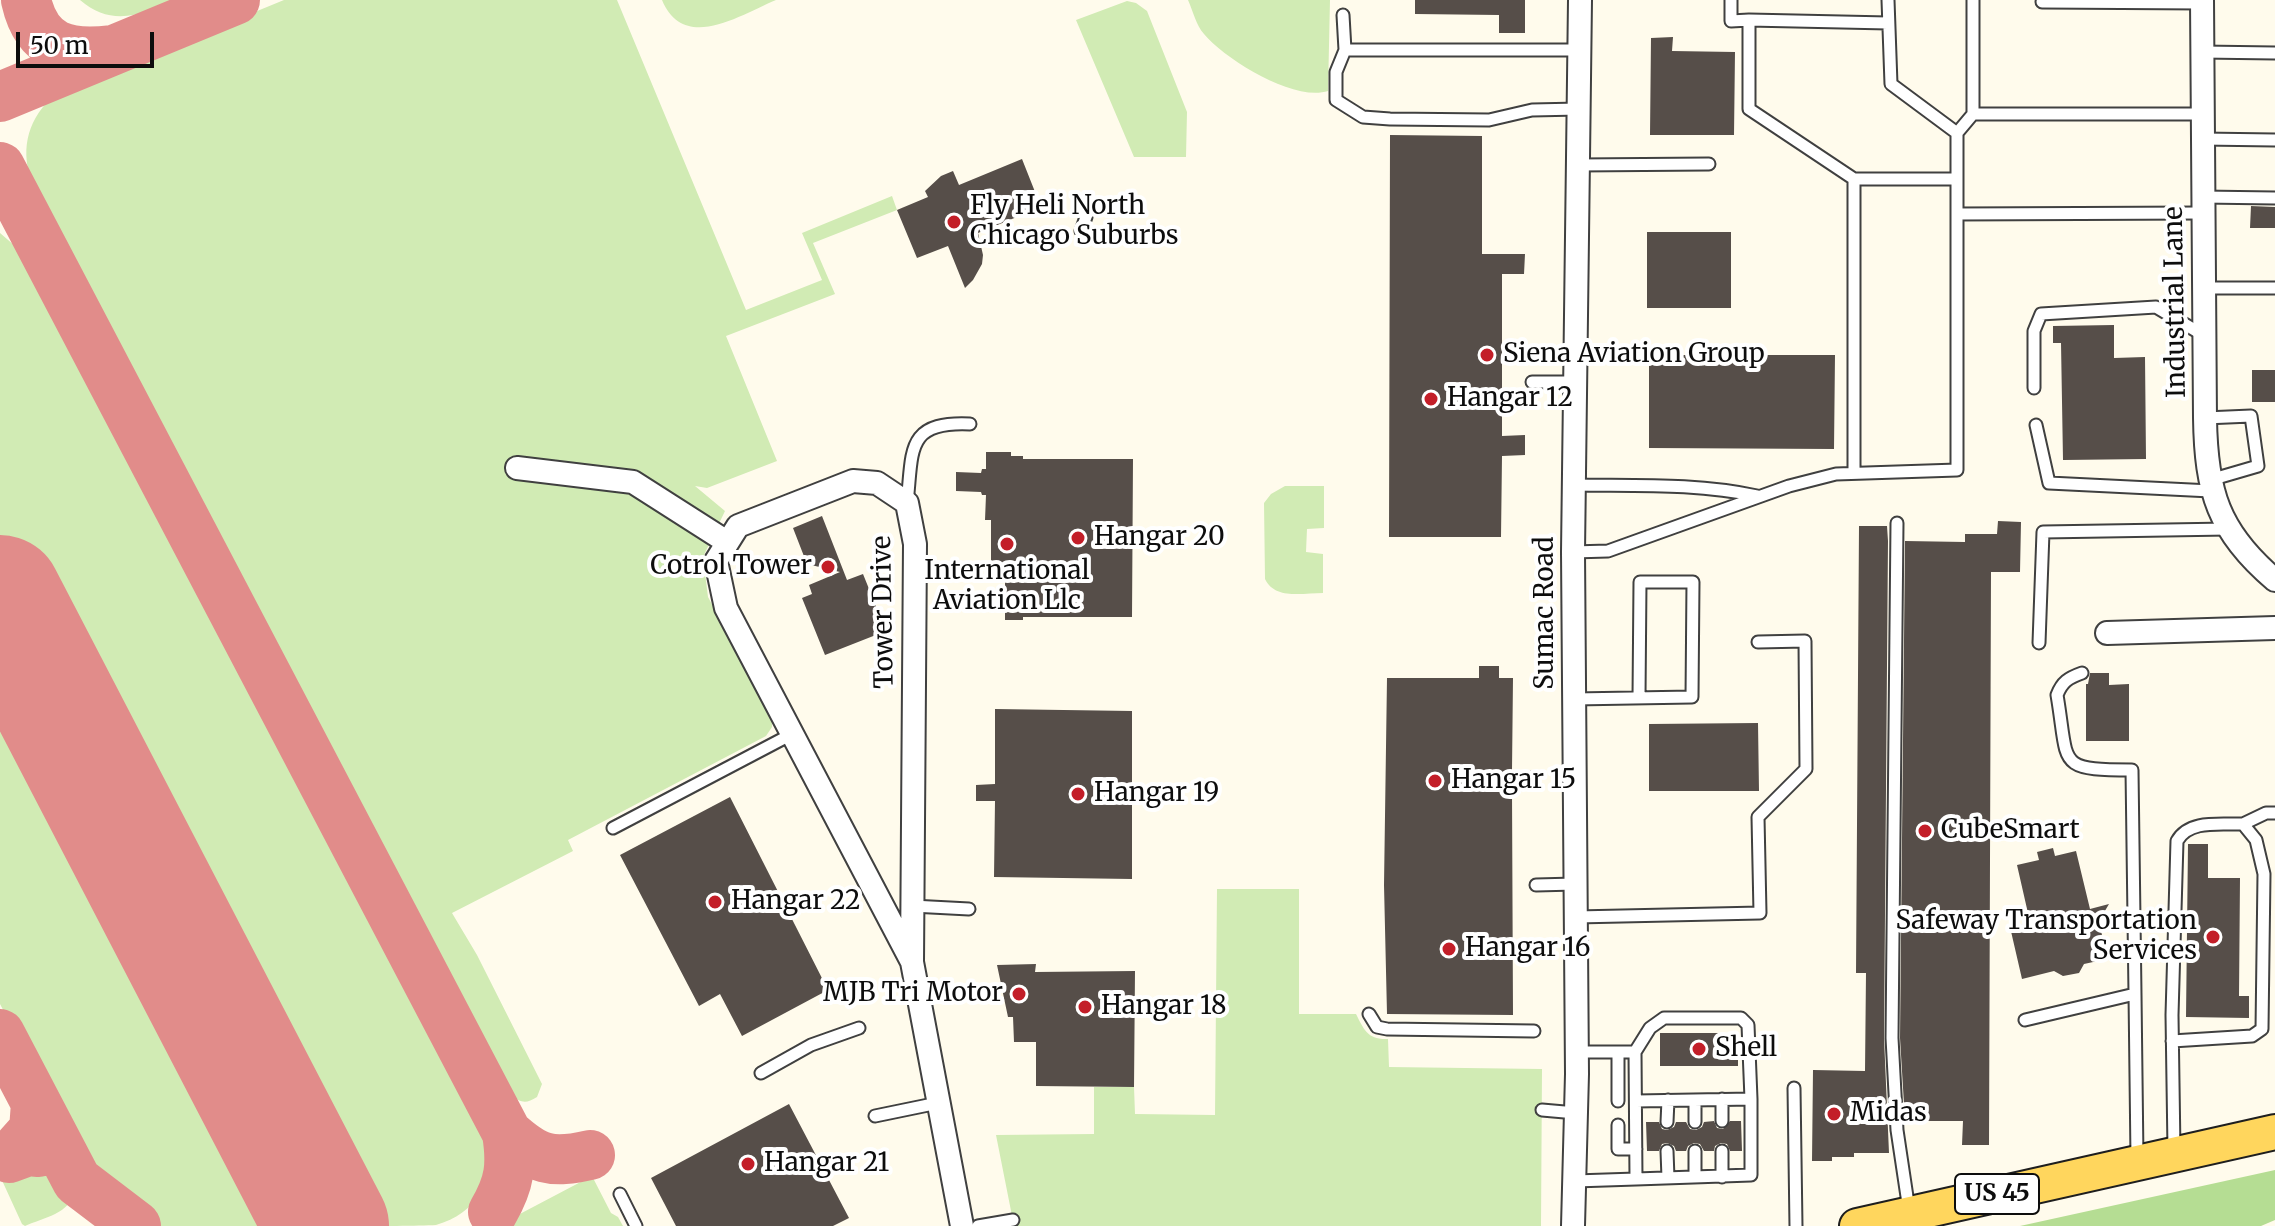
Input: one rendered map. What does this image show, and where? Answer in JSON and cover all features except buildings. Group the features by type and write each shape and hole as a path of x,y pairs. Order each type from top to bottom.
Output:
{"main road":[{"name":"US 45","path":"1857,1226 2275,1132"}],"street":[{"name":"Sumac Road","path":"1573,1226 1577,1052 1573,552 1580,0"},
{"name":"Industrial Lane","path":"2202,2 2205,418 2210,486 2228,529 2275,580"},
{"path":"517,468 633,482 727,542"},
{"name":"Tower Drive","path":"912,962 726,608 716,561 738,526 853,481 877,483 907,503 915,544 912,962 962,1226"},
{"path":"2107,633 2275,628"}],"lane":[{"path":"1731,0 1731,21 1888,23"},
{"path":"1888,0 1891,84 1957,133"},
{"path":"1573,552 1608,551 1813,480 1854,473 1957,470 1957,133 1973,114 1973,0"},
{"path":"2042,2 2202,2"},
{"path":"1343,15 1345,50 1336,72 1336,100 1363,117 1489,120 1532,110 1579,109"},
{"path":"1749,20 1749,109 1854,179 1957,179"},
{"path":"1345,50 1580,50"},
{"path":"2202,52 2275,53"},
{"path":"1973,114 2202,114"},
{"path":"2202,139 2275,140"},
{"path":"1578,165 1709,164"},
{"path":"1854,179 1854,473"},
{"path":"1957,214 2202,205 2275,198"},
{"path":"1081,231 1086,217"},
{"path":"2203,288 2275,288"},
{"path":"2034,388 2034,331 2041,314 2156,307 2204,335"},
{"path":"1532,382 1576,382"},
{"path":"2036,425 2049,483 2210,486 2258,466 2251,416 2205,418"},
{"path":"907,503 917,439 934,426 970,424"},
{"path":"1574,485 1675,486 1732,490 1759,497"},
{"path":"1897,523 1892,1038 1897,1130 1909,1214"},
{"path":"2039,643 2043,532 2228,529"},
{"path":"1574,699 1692,697 1693,582 1640,582 1639,697"},
{"path":"1576,917 1760,913 1758,817 1806,769 1805,641 1758,642"},
{"path":"2082,673 2069,677 2060,686 2057,695 2068,759 2076,767 2088,770 2132,770 2137,1163"},
{"path":"613,828 792,734"},
{"path":"2174,1154 2172,1041 2177,841 2181,833 2195,826 2243,824 2266,813 2275,813"},
{"path":"2172,1041 2252,1036 2262,1029 2264,874 2256,840 2243,824"},
{"path":"1536,885 1575,884"},
{"path":"912,906 969,909"},
{"path":"2025,1020 2135,994"},
{"path":"1369,1014 1377,1027 1387,1029 1534,1031"},
{"path":"1575,1181 1722,1177 1751,1175 1748,1025 1741,1018 1664,1018 1653,1024 1635,1052 1636,1179"},
{"path":"761,1073 811,1045 859,1028"},
{"path":"1577,1052 1635,1052"},
{"path":"1618,1052 1618,1101"},
{"path":"1794,1088 1796,1226"},
{"path":"1722,1099 1722,1121"},
{"path":"1636,1101 1751,1099"},
{"path":"1667,1122 1668,1100"},
{"path":"1695,1100 1695,1122"},
{"path":"875,1116 938,1103"},
{"path":"1542,1110 1576,1113"},
{"path":"1618,1125 1618,1149 1636,1149"},
{"path":"1667,1151 1668,1178"},
{"path":"1695,1151 1695,1177"},
{"path":"1722,1151 1722,1177"},
{"path":"620,1194 636,1226"},
{"path":"978,1226 1013,1220"}],"green space":[{"path":"80,0 178,0 140,14 116,16 92,9"},
{"path":"284,0 617,0 746,310 822,280 802,233 892,196 897,210 813,243 835,294 726,336 777,461 707,488 695,486 725,511 703,557 708,597 772,716 772,727 766,736 568,840 573,851 452,913 477,955 542,1084 537,1097 527,1102 511,1095 31,180 28,168 29,133 39,113 55,94"},
{"path":"662,0 776,0 730,21 698,27 684,24 672,16"},
{"path":"1188,0 1330,0 1328,91 1314,93 1280,85 1244,66 1204,34"},
{"path":"1127,1 1147,11 1187,112 1186,157 1134,157 1076,20"},
{"path":"0,233 22,252 489,1144 488,1171 479,1195 462,1213 450,1220 436,1225 354,1226 346,1219 0,551"},
{"path":"1285,486 1324,486 1324,528 1307,529 1306,552 1323,554 1323,593 1282,593 1265,579 1264,503 1271,494"},
{"path":"0,638 305,1226 155,1226 95,1179 84,1165 0,1004"},
{"path":"1217,889 1299,889 1299,1014 1356,1014 1368,1033 1376,1038 1388,1039 1389,1067 1542,1069 1541,1226 1014,1226 996,1135 1094,1134 1094,1087 1134,1087 1135,1114 1215,1115"},
{"path":"29,1160 37,1162 74,1192 62,1210 25,1226 0,1176 1,1172"},
{"path":"2275,1170 2275,1220 2261,1226 2020,1226"},
{"path":"592,1176 611,1213 618,1217 623,1226 497,1226"}],"taxiway":[{"path":"26,0 31,16 46,39 68,49 112,50"},
{"path":"0,97 235,0"},
{"path":"0,167 507,1133"},
{"path":"0,1034 77,1181 136,1226"},
{"path":"36,1103 34,1130 9,1158 28,1151 39,1152"},
{"path":"493,1212 508,1174 507,1133 545,1158 590,1155"}],"runway":[{"path":"0,597 327,1226"}],"place":[{"name":"Fly Heli North Chicago Suburbs","path":"954,222"},
{"name":"Siena Aviation Group","path":"1487,355"},
{"name":"Hangar 12","path":"1431,399"},
{"name":"Hangar 20","path":"1078,538"},
{"name":"International Aviation Llc","path":"1007,544"},
{"name":"Cotrol Tower","path":"828,567"},
{"name":"Hangar 15","path":"1435,781"},
{"name":"Hangar 19","path":"1078,794"},
{"name":"CubeSmart","path":"1925,831"},
{"name":"Hangar 22","path":"715,902"},
{"name":"Safeway Transportation Services","path":"2213,937"},
{"name":"Hangar 16","path":"1449,949"},
{"name":"MJB Tri Motor","path":"1019,994"},
{"name":"Hangar 18","path":"1085,1007"},
{"name":"Shell","path":"1699,1049"},
{"name":"Midas","path":"1834,1114"},
{"name":"Hangar 21","path":"748,1164"}]}
